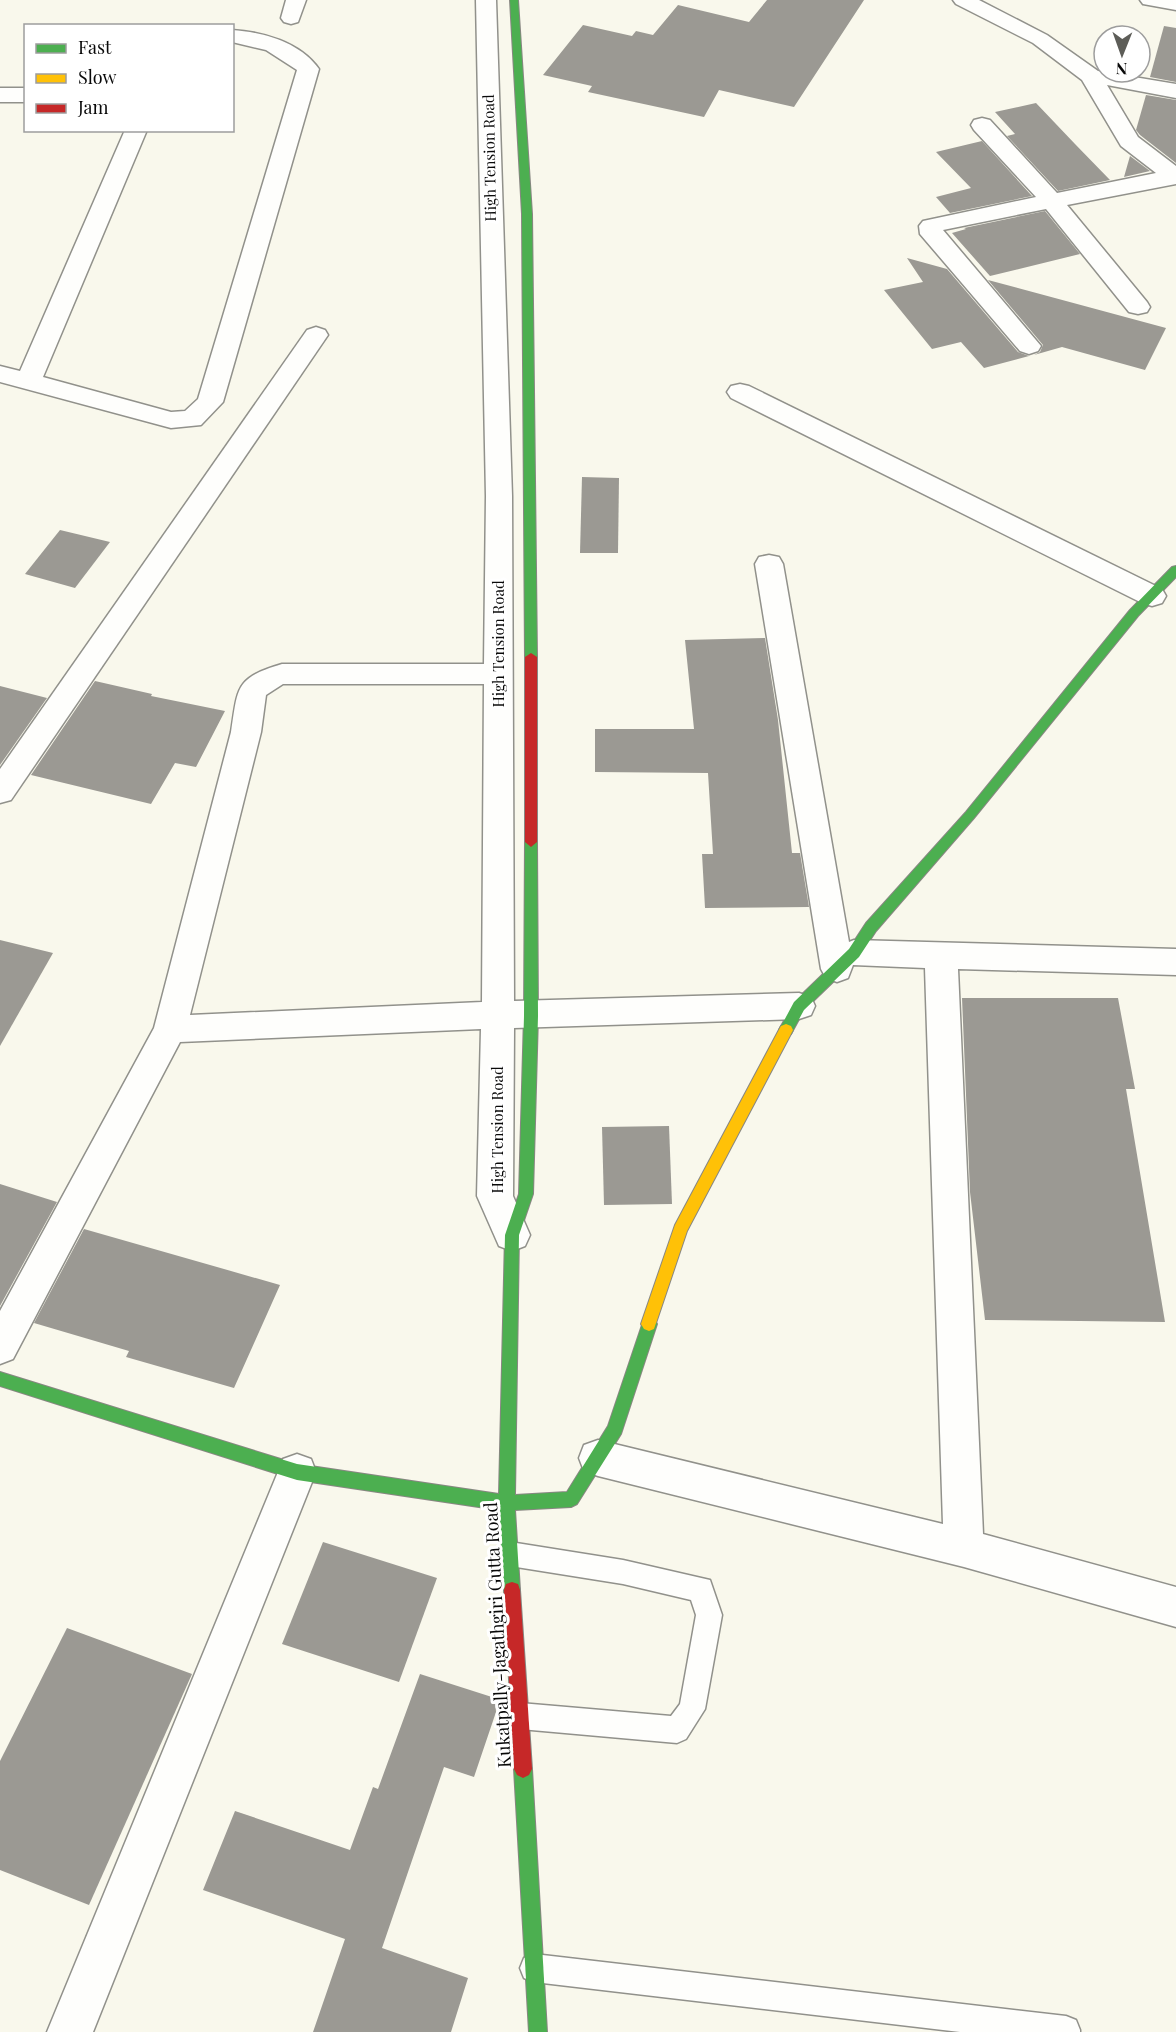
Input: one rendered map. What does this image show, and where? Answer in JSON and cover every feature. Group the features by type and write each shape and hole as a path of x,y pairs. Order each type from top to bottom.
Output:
{"street":[{"name":"High Tension Road","path":"486,0 499,496 498,1015 495,1196 512,1235"},
{"name":"High Tension Road","path":"512,1235 526,1194 531,1016 531,655 527,214 513,0"},
{"path":"963,0 972,7 1040,39 1091,76 1129,141 1175,176"},
{"path":"1150,0 1176,4"},
{"path":"0,374 171,420 192,419 210,402 308,69 292,54 282,49 234,37"},
{"path":"1091,76 1176,90"},
{"path":"0,95 24,95"},
{"path":"982,124 1051,200 1138,307"},
{"path":"28,381 135,132"},
{"path":"1029,346 932,234 931,226 1175,176"},
{"path":"0,792 316,335"},
{"path":"740,392 1152,597"},
{"path":"770,564 845,961"},
{"path":"0,1378 297,1472 507,1503 571,1499 615,1429 680,1230 799,1006 845,961 871,927 970,815 1134,613 1176,570"},
{"path":"0,1347 170,1029 246,732 252,691 267,679 282,674 498,674"},
{"path":"845,961 941,956 1176,962"},
{"path":"941,956 964,1548"},
{"path":"170,1029 498,1015 531,1016 799,1006"},
{"name":"Kukatpally-Jagathgiri Gutta Road","path":"512,1235 507,1503 538,2032"},
{"path":"598,1458 964,1548 1176,1607"},
{"path":"70,2032 297,1472"}],"lane":[{"path":"510,1554 623,1572 701,1590 709,1615 692,1709 677,1730 520,1716"},
{"path":"534,1968 1066,2030"}],"building":[{"path":"767,0 864,0 794,107 719,90 704,117 588,92 592,86 543,75 583,25 632,36 636,31 653,35 678,5 749,22"},
{"path":"1164,26 1176,28 1176,82 1152,77"},
{"path":"1146,95 1176,100 1176,163 1136,130"},
{"path":"1036,103 1110,180 1058,191 1007,136 1015,134 995,112"},
{"path":"982,141 1032,196 950,213 936,197 971,188 936,152"},
{"path":"1130,156 1150,171 1124,177"},
{"path":"1045,211 1080,254 990,276 952,233 966,229 964,228"},
{"path":"907,258 947,269 1018,352 1029,356 984,368 961,342 932,349 884,290 923,282"},
{"path":"988,280 1166,328 1145,370 1062,347 1034,355 1040,352 1043,345"},
{"path":"582,477 619,478 618,553 580,553"},
{"path":"60,530 110,542 75,588 25,574"},
{"path":"765,638 778,720 792,853 800,853 809,907 705,908 702,854 713,854 708,773 595,772 595,729 694,729 685,640"},
{"path":"95,681 152,694 151,696 225,711 196,767 175,763 151,804 31,775"},
{"path":"0,686 47,698 0,765"},
{"path":"0,940 53,953 0,1046"},
{"path":"962,998 1118,998 1135,1089 1126,1089 1165,1322 985,1320 970,1192"},
{"path":"669,1126 672,1204 604,1205 602,1127"},
{"path":"0,1184 57,1202 0,1306"},
{"path":"84,1229 280,1285 234,1388 126,1357 129,1351 34,1323"},
{"path":"323,1542 437,1578 399,1682 282,1644"},
{"path":"67,1628 192,1674 89,1905 0,1870 0,1761"},
{"path":"420,1674 495,1698 496,1712 474,1777 444,1767 382,1948 468,1978 451,2032 313,2032 345,1939 203,1890 235,1811 350,1850 373,1787 378,1789"}],"traffic: fast":[{"path":"514,0 527,214 531,657"},
{"path":"786,1030 799,1006 854,953 871,927 970,815 1134,613 1176,570"},
{"path":"512,1590 507,1503 512,1235 526,1194 531,1016 531,842"},
{"path":"0,1379 297,1472 507,1503 571,1499 615,1429 649,1324"},
{"path":"523,1769 538,2032"}],"traffic: slow":[{"path":"649,1324 680,1230 786,1030"}],"traffic: jam":[{"path":"531,657 531,842"},
{"path":"512,1590 523,1769"}]}
